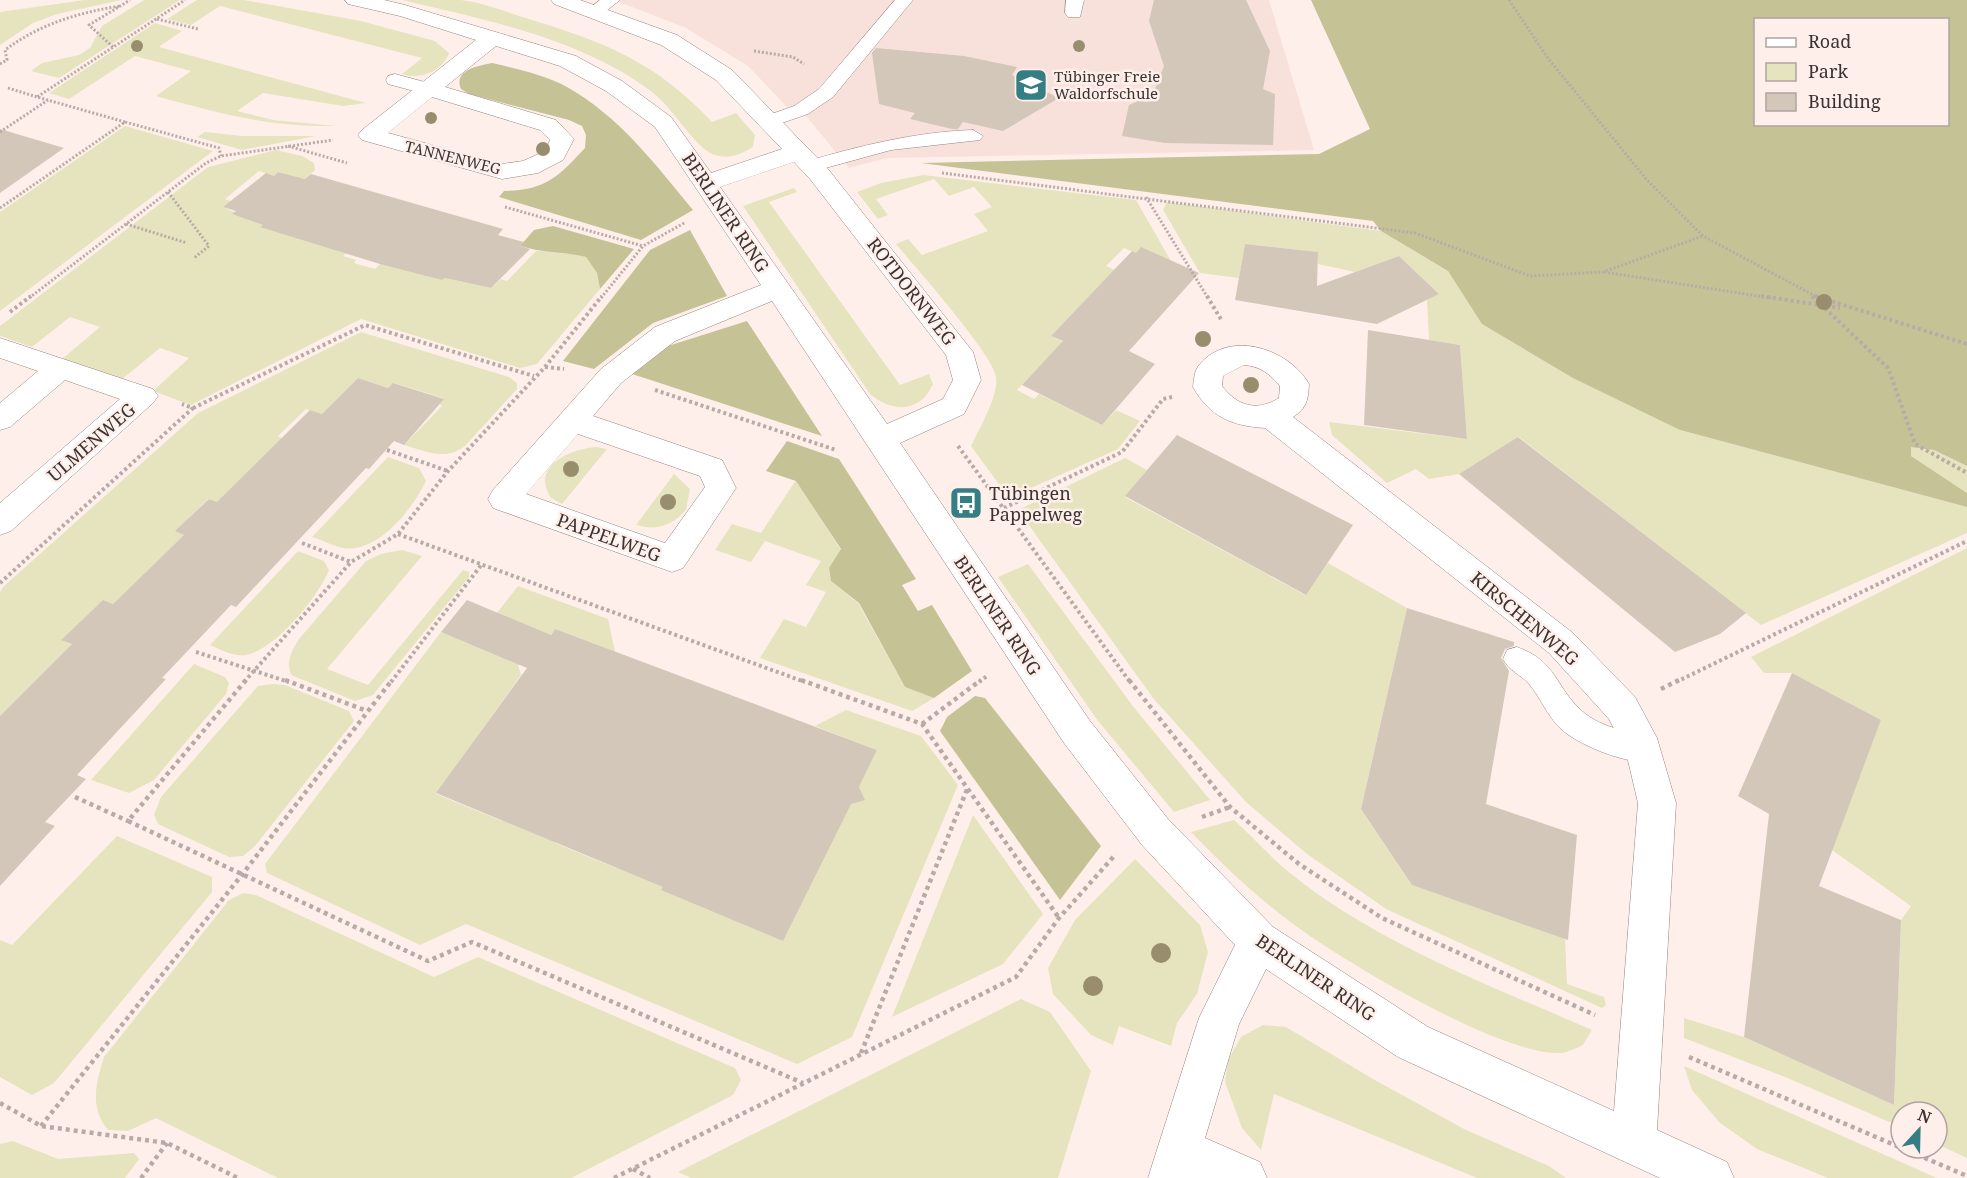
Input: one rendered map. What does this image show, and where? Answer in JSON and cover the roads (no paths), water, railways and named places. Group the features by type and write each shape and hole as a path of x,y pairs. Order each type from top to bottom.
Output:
{"street":[{"name":"BERLINER RING","path":"355,0 405,11 568,61 614,86 663,122 881,439 1077,732 1155,832 1258,941 1413,1042 1711,1178"},
{"name":"ROTDORNWEG","path":"561,0 603,5 669,40 724,75 805,159 959,352 967,380 954,406 881,439"},
{"name":"TANNENWEG","path":"429,89 548,125 562,139 555,155 529,168 502,172 370,135 492,38"},
{"path":"715,196 805,159"},
{"name":"PAPPELWEG","path":"571,420 711,468 721,488 672,559 504,499 571,420 611,376 665,334 778,289"},
{"name":"ULMENWEG","path":"0,348 143,396 0,522"},
{"path":"1243,355 1262,357 1284,369 1295,384 1293,403 1272,417 1240,416 1217,404 1207,387 1210,371 1223,359 1243,355"},
{"path":"0,419 61,368"},
{"name":"KIRSCHENWEG","path":"1272,417 1560,643 1622,708 1644,750 1657,803 1634,1143"},
{"path":"1245,1178 1175,1164 1220,1018 1258,941"}],"lane":[{"path":"770,121 801,110 826,93 904,0"},
{"path":"395,80 429,89"},
{"path":"805,159 890,142 935,136 973,136"},
{"path":"1517,659 1528,663 1540,675 1569,718 1587,733 1644,750"}],"place":[{"name":"Tübinger Freie Waldorfschule","path":"1031,85"},
{"name":"Tübingen Pappelweg","path":"966,503"}]}
